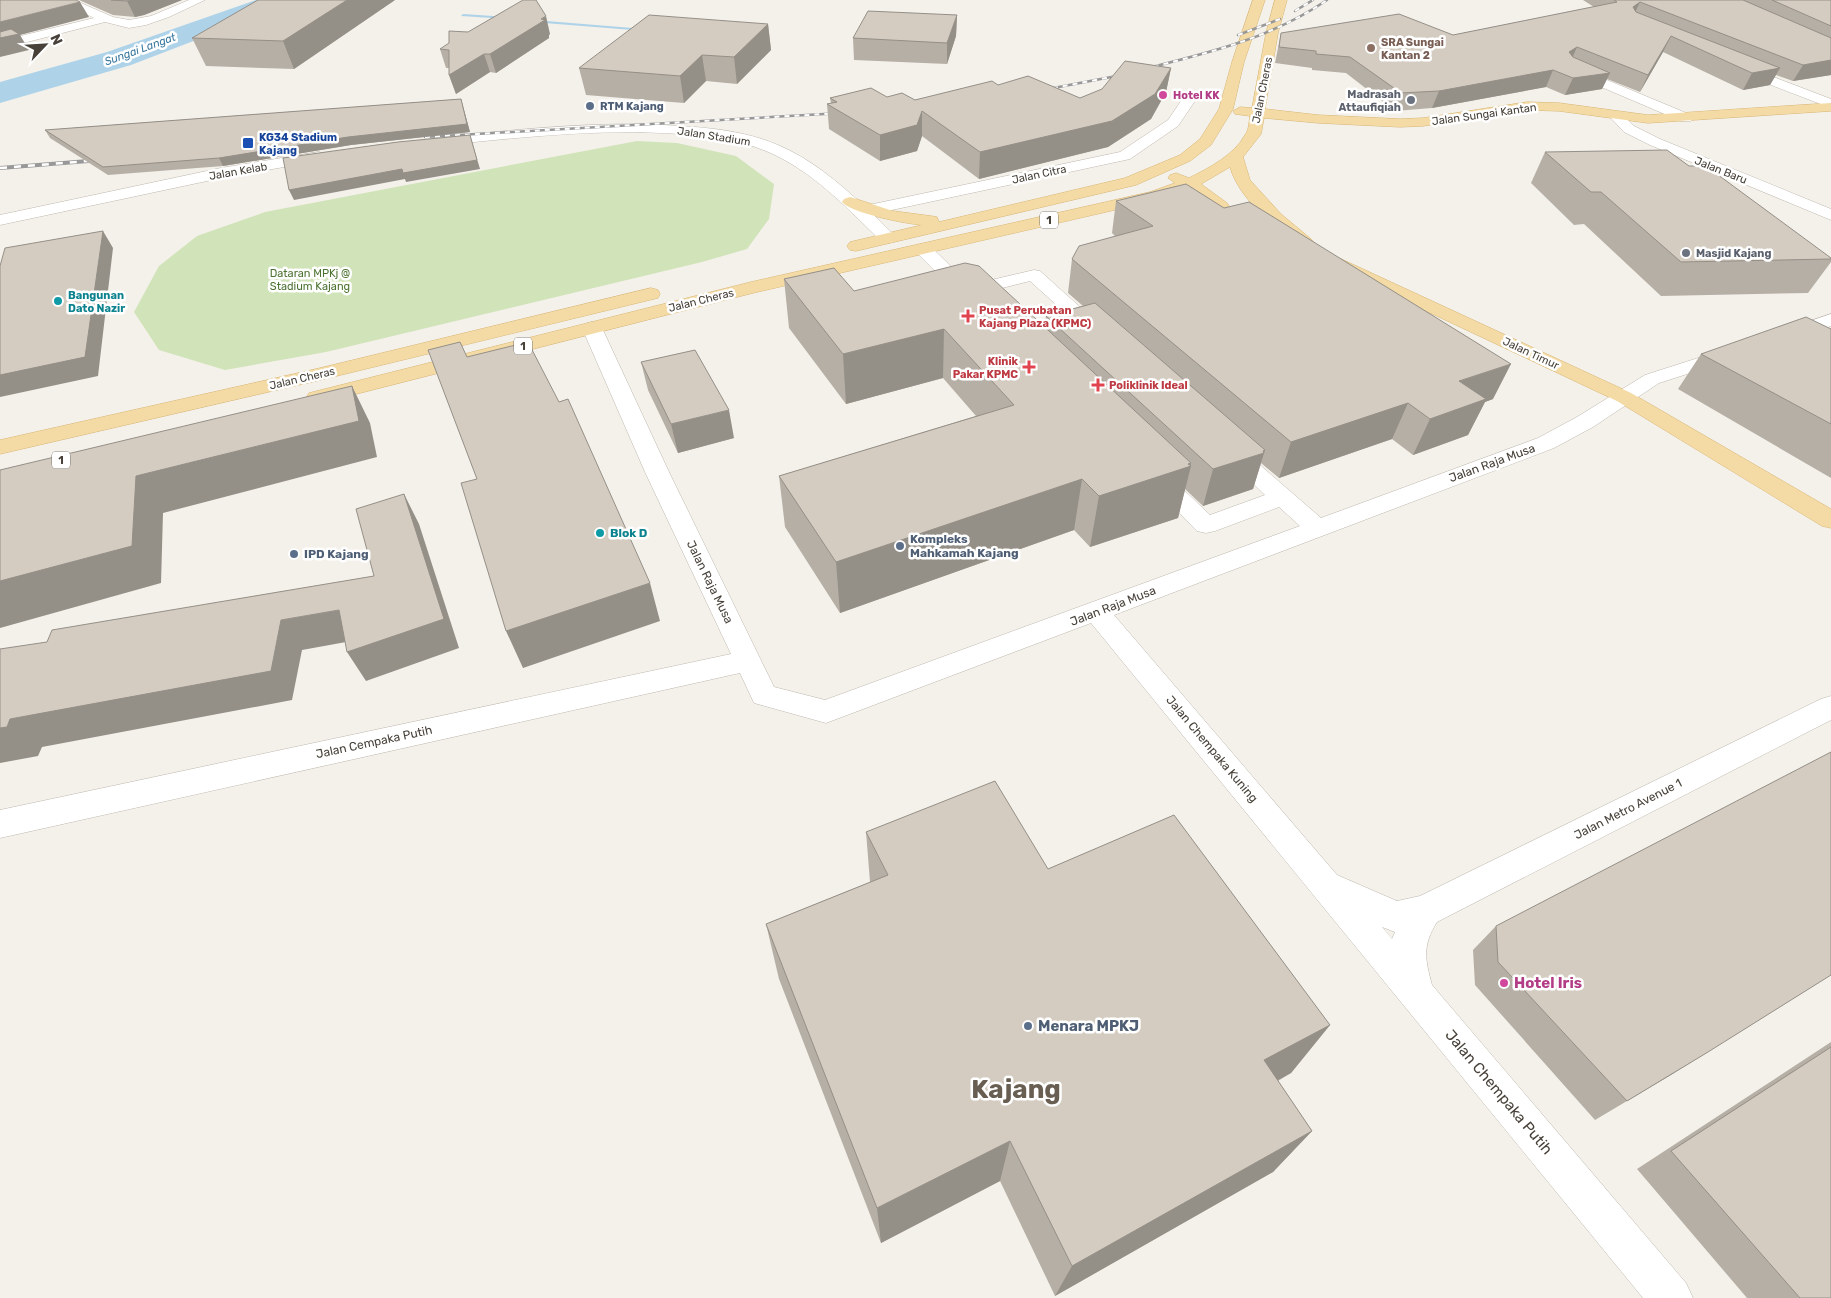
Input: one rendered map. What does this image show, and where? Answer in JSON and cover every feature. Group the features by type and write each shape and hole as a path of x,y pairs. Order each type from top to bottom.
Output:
{"main road":[{"name":"1","path":"842,249 1130,182 1185,158 1206,142 1226,109 1238,62 1259,0"},
{"name":"Jalan Cheras","path":"301,402 751,288 924,250 1174,190 1191,184 1235,156 1248,144 1254,134 1257,113 1269,88 1272,33 1281,0"},
{"path":"1293,102 1341,117 1382,122"},
{"name":"Jalan Sungai Kantan","path":"1226,109 1318,119 1423,122 1527,106 1559,107 1648,119 1686,118 1831,106"},
{"path":"1235,156 1242,181 1275,218 1313,250"},
{"path":"1152,173 1191,184 1221,206"},
{"path":"1152,173 1174,190 1221,206 1238,214"},
{"path":"850,202 888,216 909,220 974,218"},
{"name":"Jalan Timur","path":"1255,222 1624,397 1831,520"},
{"name":"Jalan Cheras","path":"0,447 316,375 741,273"}],"street":[{"path":"69,1 123,24 140,23 199,0"},
{"path":"0,45 108,18"},
{"path":"1723,61 1831,106"},
{"path":"1571,69 1686,118"},
{"name":"Jalan Citra","path":"870,210 1125,156 1173,123 1188,101"},
{"name":"Jalan Baru","path":"1616,116 1630,129 1654,142 1831,215"},
{"name":"Jalan Stadium","path":"416,144 616,127 661,128 727,136 771,148 788,157 833,186 888,238"},
{"name":"Jalan Kelab","path":"0,220 221,173 335,155"},
{"path":"0,215 36,212"},
{"path":"924,250 973,298 1034,275 1114,346"},
{"name":"Jalan Raja Musa","path":"592,328 657,472 764,694 826,712 1097,612 1546,442 1585,422 1652,379 1831,320"},
{"path":"1216,438 1317,528"},
{"path":"1142,463 1206,524 1282,497"},
{"name":"Jalan Chempaka Kuning","path":"1097,612 1326,885"},
{"name":"Jalan Cempaka Putih","path":"0,824 748,661"},
{"name":"Jalan Metro Avenue 1","path":"1326,885 1374,908 1397,916 1425,911 1831,707"},
{"name":"Jalan Chempaka Putih","path":"1326,885 1671,1298"},
{"name":"Jalan Metro Avenue 1","path":"1416,993 1406,955 1411,932 1425,911"}],"green space":[{"name":"Dataran MPKj @ Stadium Kajang","path":"637,141 677,143 736,156 774,184 769,219 747,249 702,262 326,352 225,370 159,350 134,312 159,266 197,236 265,212"}],"water":[{"name":"Sungai Langat","path":"256,0 300,0 131,65 0,103 0,82 107,52"}],"building":[{"path":"0,0 76,0 80,2 0,22"},
{"path":"258,0 347,0 283,41 192,38"},
{"path":"523,0 536,0 546,16 541,19 545,20 490,54 484,54 449,75 449,50 440,49 449,43 449,31 468,32"},
{"path":"1614,0 1743,0 1831,38 1831,60 1803,65 1640,2 1633,7 1636,12 1780,68 1752,73 1671,36 1648,75 1577,47 1569,52 1573,57 1610,73 1573,78 1553,70 1439,91 1401,93 1350,57 1316,54 1316,51 1279,47 1281,33 1399,14 1453,35 1617,2"},
{"path":"1772,0 1831,0 1831,26"},
{"path":"868,11 957,15 947,43 853,38"},
{"path":"649,15 768,24 734,57 702,55 680,76 579,68"},
{"path":"11,29 19,34 0,38 0,32"},
{"path":"1125,61 1171,68 1155,94 1112,121 980,152 922,111 917,125 880,135 827,104 837,102 830,98 871,88 887,97 902,93 915,100 992,81 998,85 1028,76 1080,98 1102,89"},
{"path":"461,99 467,124 348,137 219,158 103,167 45,130"},
{"path":"470,135 477,160 403,173 402,169 289,190 283,158 398,142"},
{"path":"1667,150 1689,166 1706,166 1831,259 1681,262 1601,192 1591,192 1545,152"},
{"path":"1186,184 1224,208 1249,202 1511,364 1459,381 1486,399 1430,419 1408,403 1291,442 1072,259 1079,246 1153,226 1116,201"},
{"name":"Bangunan Dato Nazir","path":"103,231 85,357 0,375 0,266 5,248"},
{"path":"965,263 979,266 1191,463 1188,464 1191,466 1099,496 1082,479 836,562 779,476 1014,405 944,329 843,354 784,279 834,268 854,291"},
{"path":"1095,303 1265,450 1263,451 1264,453 1213,469 1046,316"},
{"path":"1806,317 1831,329 1831,424 1701,354"},
{"path":"460,342 467,357 528,342 559,402 568,399 650,583 506,631 461,483 477,479 428,350"},
{"path":"695,350 729,410 671,424 641,362"},
{"path":"352,386 359,421 136,476 132,546 0,581 0,470"},
{"path":"404,494 444,619 347,652 339,610 281,620 271,671 10,719 7,727 0,728 0,649 47,642 52,630 374,576 356,509"},
{"path":"1831,752 1831,975 1627,1101 1498,962 1496,926"},
{"name":"Menara MPKJ","path":"995,781 1048,869 1174,815 1330,1025 1264,1060 1312,1131 1072,1266 1010,1141 877,1208 766,924 888,875 866,832"},
{"path":"1831,1047 1831,1298 1800,1298 1671,1151"}],"waterway":[{"path":"463,15 508,18"},
{"path":"534,21 645,30"}],"railway":[{"path":"1295,11 1313,0"},
{"path":"1144,69 1239,43 1284,25 1327,0"},
{"path":"1238,35 1280,19"},
{"path":"1043,90 1127,74"},
{"path":"425,137 842,113"},
{"path":"0,168 101,160"}],"place":[{"name":"SRA Sungai Kantan 2","path":"1371,48"},
{"name":"Hotel KK","path":"1163,95"},
{"name":"Madrasah Attaufiqiah","path":"1411,100"},
{"name":"RTM Kajang","path":"590,106"},
{"name":"KG34 Stadium Kajang","path":"248,143"},
{"name":"Masjid Kajang","path":"1686,253"},
{"name":"Bangunan Dato Nazir","path":"58,301"},
{"name":"Pusat Perubatan Kajang Plaza (KPMC)","path":"968,316"},
{"name":"Klinik Pakar KPMC","path":"1029,367"},
{"name":"Poliklinik Ideal","path":"1098,385"},
{"name":"Blok D","path":"600,533"},
{"name":"Kompleks Mahkamah Kajang","path":"900,546"},
{"name":"IPD Kajang","path":"294,554"},
{"name":"Hotel Iris","path":"1504,983"},
{"name":"Menara MPKJ","path":"1028,1026"}],"district":[{"name":"Kajang","path":"1016,1089"}]}
